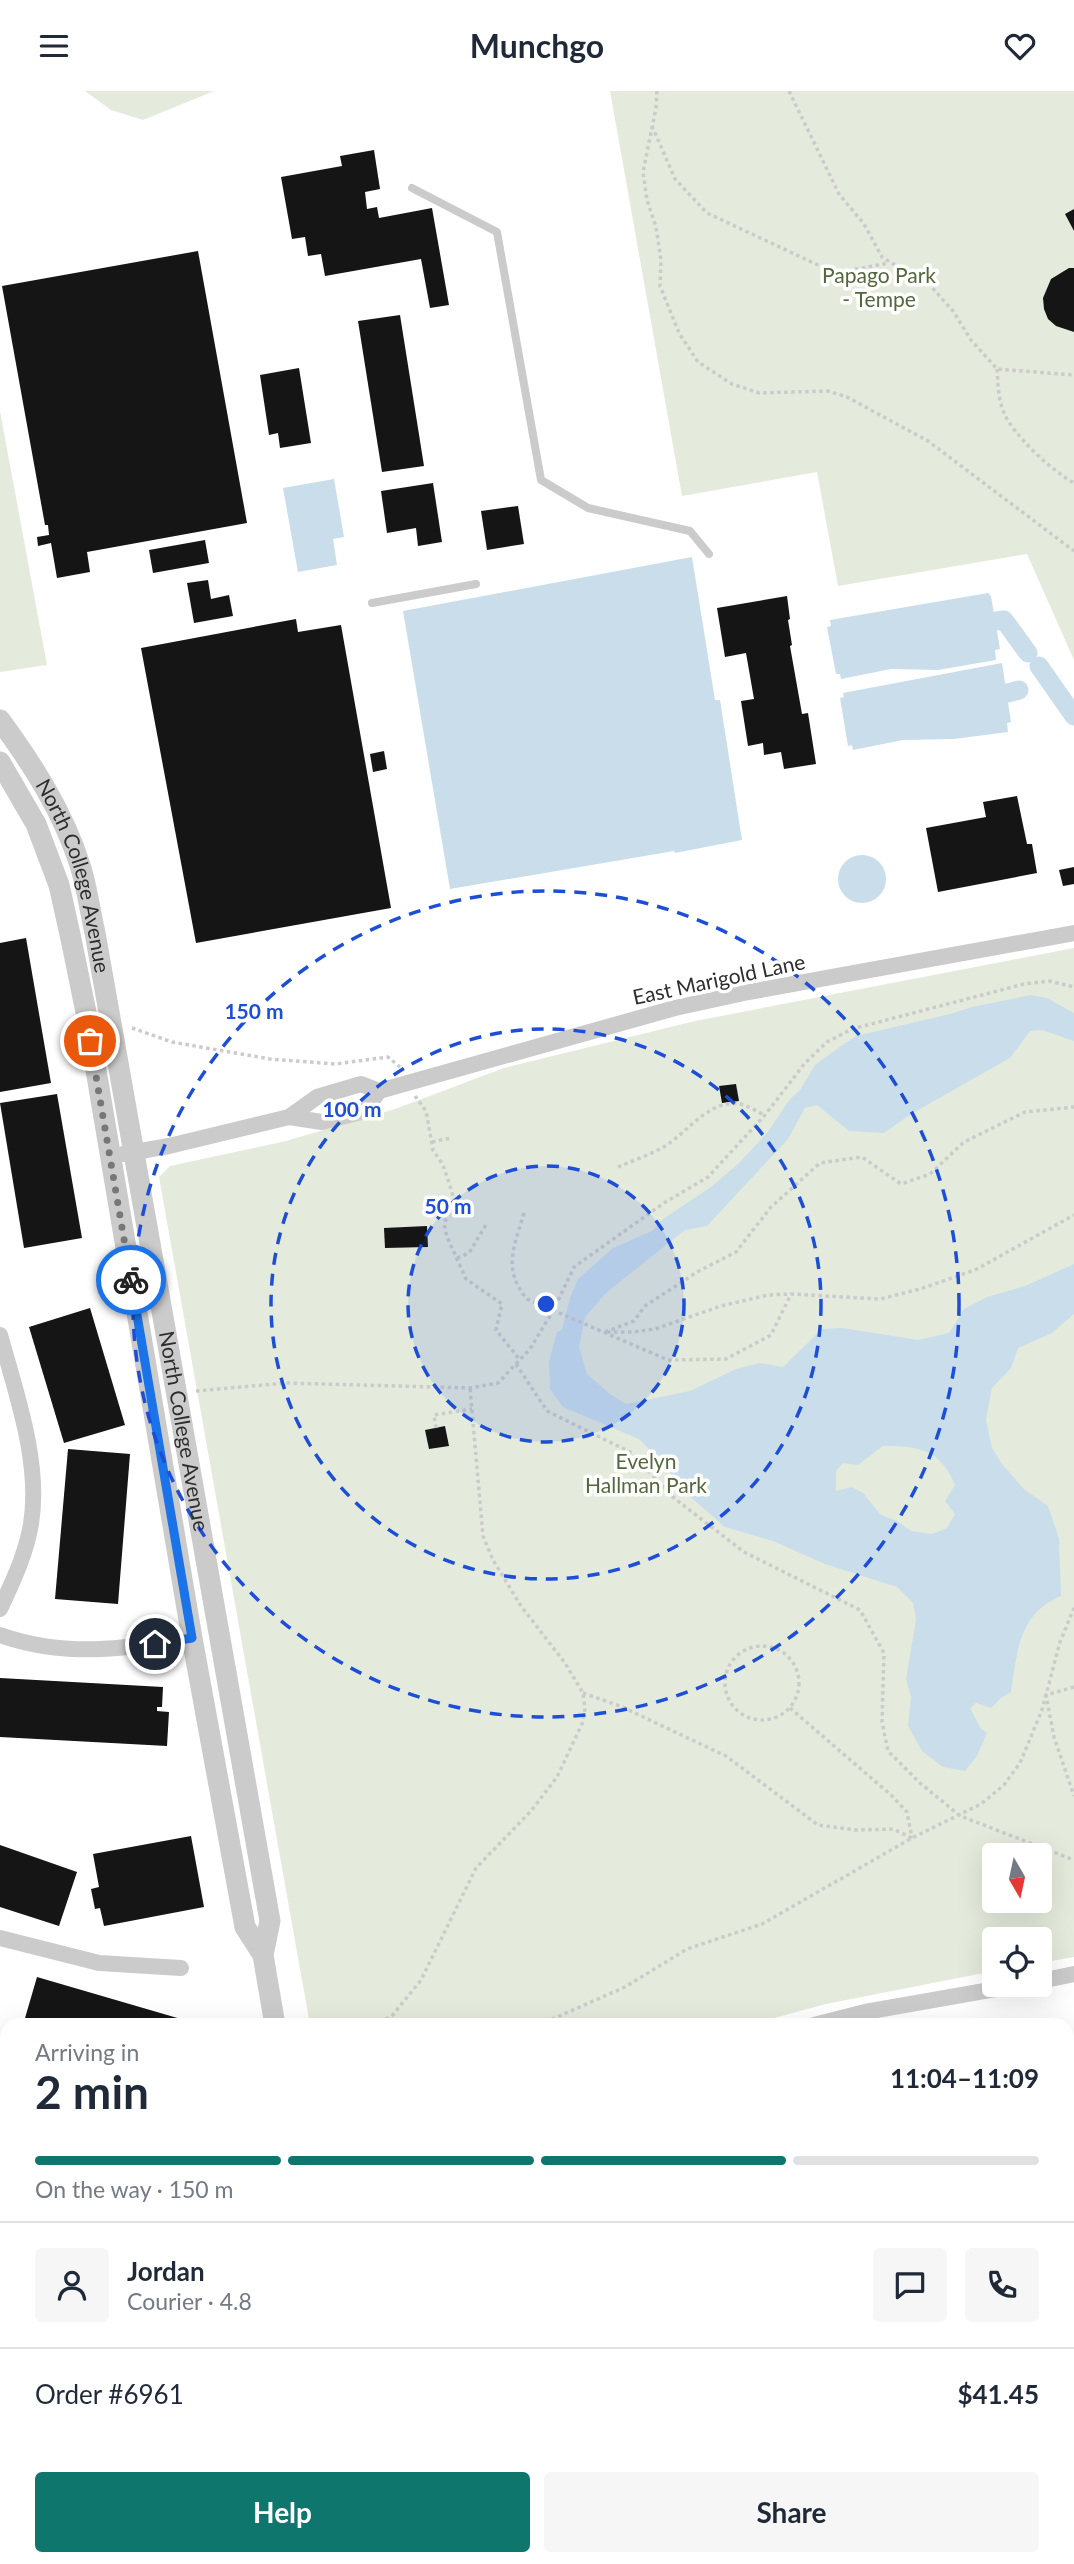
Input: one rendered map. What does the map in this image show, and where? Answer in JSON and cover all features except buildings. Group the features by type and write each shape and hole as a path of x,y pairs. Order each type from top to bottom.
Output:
{"street":[{"name":"North College Avenue","path":"0,720 30,762 59,813 80,866 111,1013 270,1921 263,1955 274,2018"},
{"name":"North College Avenue","path":"0,762 36,824 59,885 87,1017 192,1638 245,1927 263,1955"},
{"name":"East Marigold Lane","path":"110,1156 289,1117 322,1122 366,1110 379,1091 675,1008 732,995 1074,933"},
{"name":"East Marigold Lane","path":"289,1117 317,1097 361,1084 379,1091"},
{"path":"0,1335 22,1415 33,1483 31,1523 21,1564 0,1609"},
{"path":"0,1635 40,1646 99,1651 192,1638"},
{"path":"0,1938 99,1963 181,1968"},
{"path":"1052,1979 1074,1975"},
{"path":"841,2018 982,1991"}],"lane":[{"path":"412,188 497,232 541,479 588,508 690,531 709,554"},
{"path":"372,603 475,584"}],"path":[{"path":"657,91 643,172 661,260 660,286 679,333 698,362 732,384 759,393 828,391 847,397 928,442 1074,551"},
{"path":"789,91 839,194 864,224 882,257 920,274 953,311 971,340 997,369 999,397 1005,415 1027,444 1050,467 1074,483"},
{"path":"652,126 675,179 707,213 835,273 891,263"},
{"path":"997,369 1074,375"},
{"path":"177,1393 286,1383 470,1388 498,1383 530,1349 553,1311 574,1267 664,1203 708,1177 765,1115 805,1063 827,1042 852,1029 1024,985 1049,981 1074,987"},
{"path":"111,1013 135,1030 172,1042 270,1059 335,1064 388,1057 400,1067 416,1100 426,1111 433,1150 443,1165 452,1189 454,1200 444,1224 457,1258 466,1279 502,1304 496,1330 520,1360"},
{"path":"618,1167 668,1144 715,1108 740,1104 765,1115"},
{"path":"605,1332 634,1321 645,1306 697,1272 736,1252 771,1207 821,1163 862,1157 901,1184 930,1174 964,1142 1026,1112 1074,1107"},
{"path":"432,1142 451,1138"},
{"path":"524,1213 511,1256 516,1286 527,1299 668,1360 726,1359 771,1335 791,1294"},
{"path":"605,1332 655,1329 721,1306 768,1295 880,1299 920,1289 975,1270 1074,1215"},
{"path":"457,1258 469,1253 487,1223"},
{"path":"516,1364 547,1411 632,1453 674,1498 744,1552 860,1610 884,1653 882,1722 888,1751 920,1783 959,1815 1074,1860"},
{"path":"388,2018 421,1980 476,1868 531,1811 557,1777 582,1724 585,1709 583,1693 565,1663 521,1606 493,1560 483,1536 470,1388"},
{"path":"436,1428 434,1415 472,1409"},
{"path":"555,2018 625,1987 687,1949 762,1924 912,1838 981,1804 1004,1785 1020,1763 1042,1710 1059,1641 1074,1608"},
{"path":"751,1647 775,1648 786,1654 799,1674 796,1698 790,1708 767,1720 743,1716 726,1696 726,1671 732,1660 751,1647"},
{"path":"1046,1695 1074,1687"},
{"path":"583,1693 620,1706 726,1756 818,1825 856,1830 893,1829 912,1838"},
{"path":"1046,1695 1054,1737 1074,1796"},
{"path":"790,1708 907,1812 912,1838"}],"green space":[{"path":"85,91 214,91 143,120 111,110"},
{"name":"Papago Park - Tempe","path":"610,91 1074,91 1074,660 1027,554 838,586 817,472 682,496"},
{"path":"0,411 47,665 0,672"},
{"name":"Evelyn Hallman Park","path":"1074,948 1074,1957 1052,1961 1052,1927 982,1927 982,1973 826,2004 774,2018 309,2018 159,1177 170,1166 286,1141 395,1109 504,1068 695,1021"}],"water":[{"path":"334,479 344,537 333,539 337,565 298,572 283,488"},
{"path":"692,557 715,700 720,700 742,840 450,889 403,611"},
{"path":"988,593 991,596 1000,649 995,650 996,660 938,670 891,669 841,679 840,674 836,674 827,627 831,626 830,620"},
{"path":"1002,663 1011,722 1007,723 1008,732 954,739 903,740 853,750 852,745 848,746 840,698 844,697 843,693"},
{"path":"862,855 871,856 879,862 885,870 885,888 879,896 871,902 862,903 853,902 845,896 839,888 838,879 839,870 845,862 853,856"},
{"path":"1031,995 1047,998 1074,1013 1074,1041 1042,1030 1030,1031 1010,1058 911,1114 884,1133 849,1131 817,1105 805,1108 788,1139 707,1226 685,1230 607,1292 585,1317 579,1347 587,1374 626,1404 690,1391 736,1369 760,1363 783,1367 822,1329 843,1328 918,1340 949,1333 964,1309 987,1297 1025,1286 1074,1264 1074,1314 1052,1333 1018,1348 1011,1368 992,1388 986,1420 992,1448 1002,1464 1024,1489 1048,1506 1059,1538 1061,1596 1047,1603 1028,1623 1018,1649 1011,1692 991,1708 976,1703 970,1708 981,1729 987,1733 977,1756 965,1771 943,1767 922,1751 908,1726 911,1697 906,1679 916,1619 913,1603 897,1587 825,1564 773,1541 725,1527 687,1494 639,1439 563,1407 550,1389 549,1362 557,1332 562,1330 578,1279 613,1248 652,1231 663,1219 711,1187 739,1163 767,1133 790,1099 800,1090 815,1065 856,1036","holes":["883,1446 918,1449 927,1452 942,1464 955,1485 945,1501 955,1514 947,1528 932,1534 911,1531 897,1521 881,1515 863,1493 852,1487 836,1491 836,1471 843,1463 858,1465"]}],"waterway":[{"path":"996,621 1004,620 1028,653"},
{"path":"1039,666 1074,716"},
{"path":"1008,693 1019,690"}],"way so far":[{"path":"90,1041 131,1280"}],"route":[{"path":"131,1280 192,1638 155,1644"}]}
